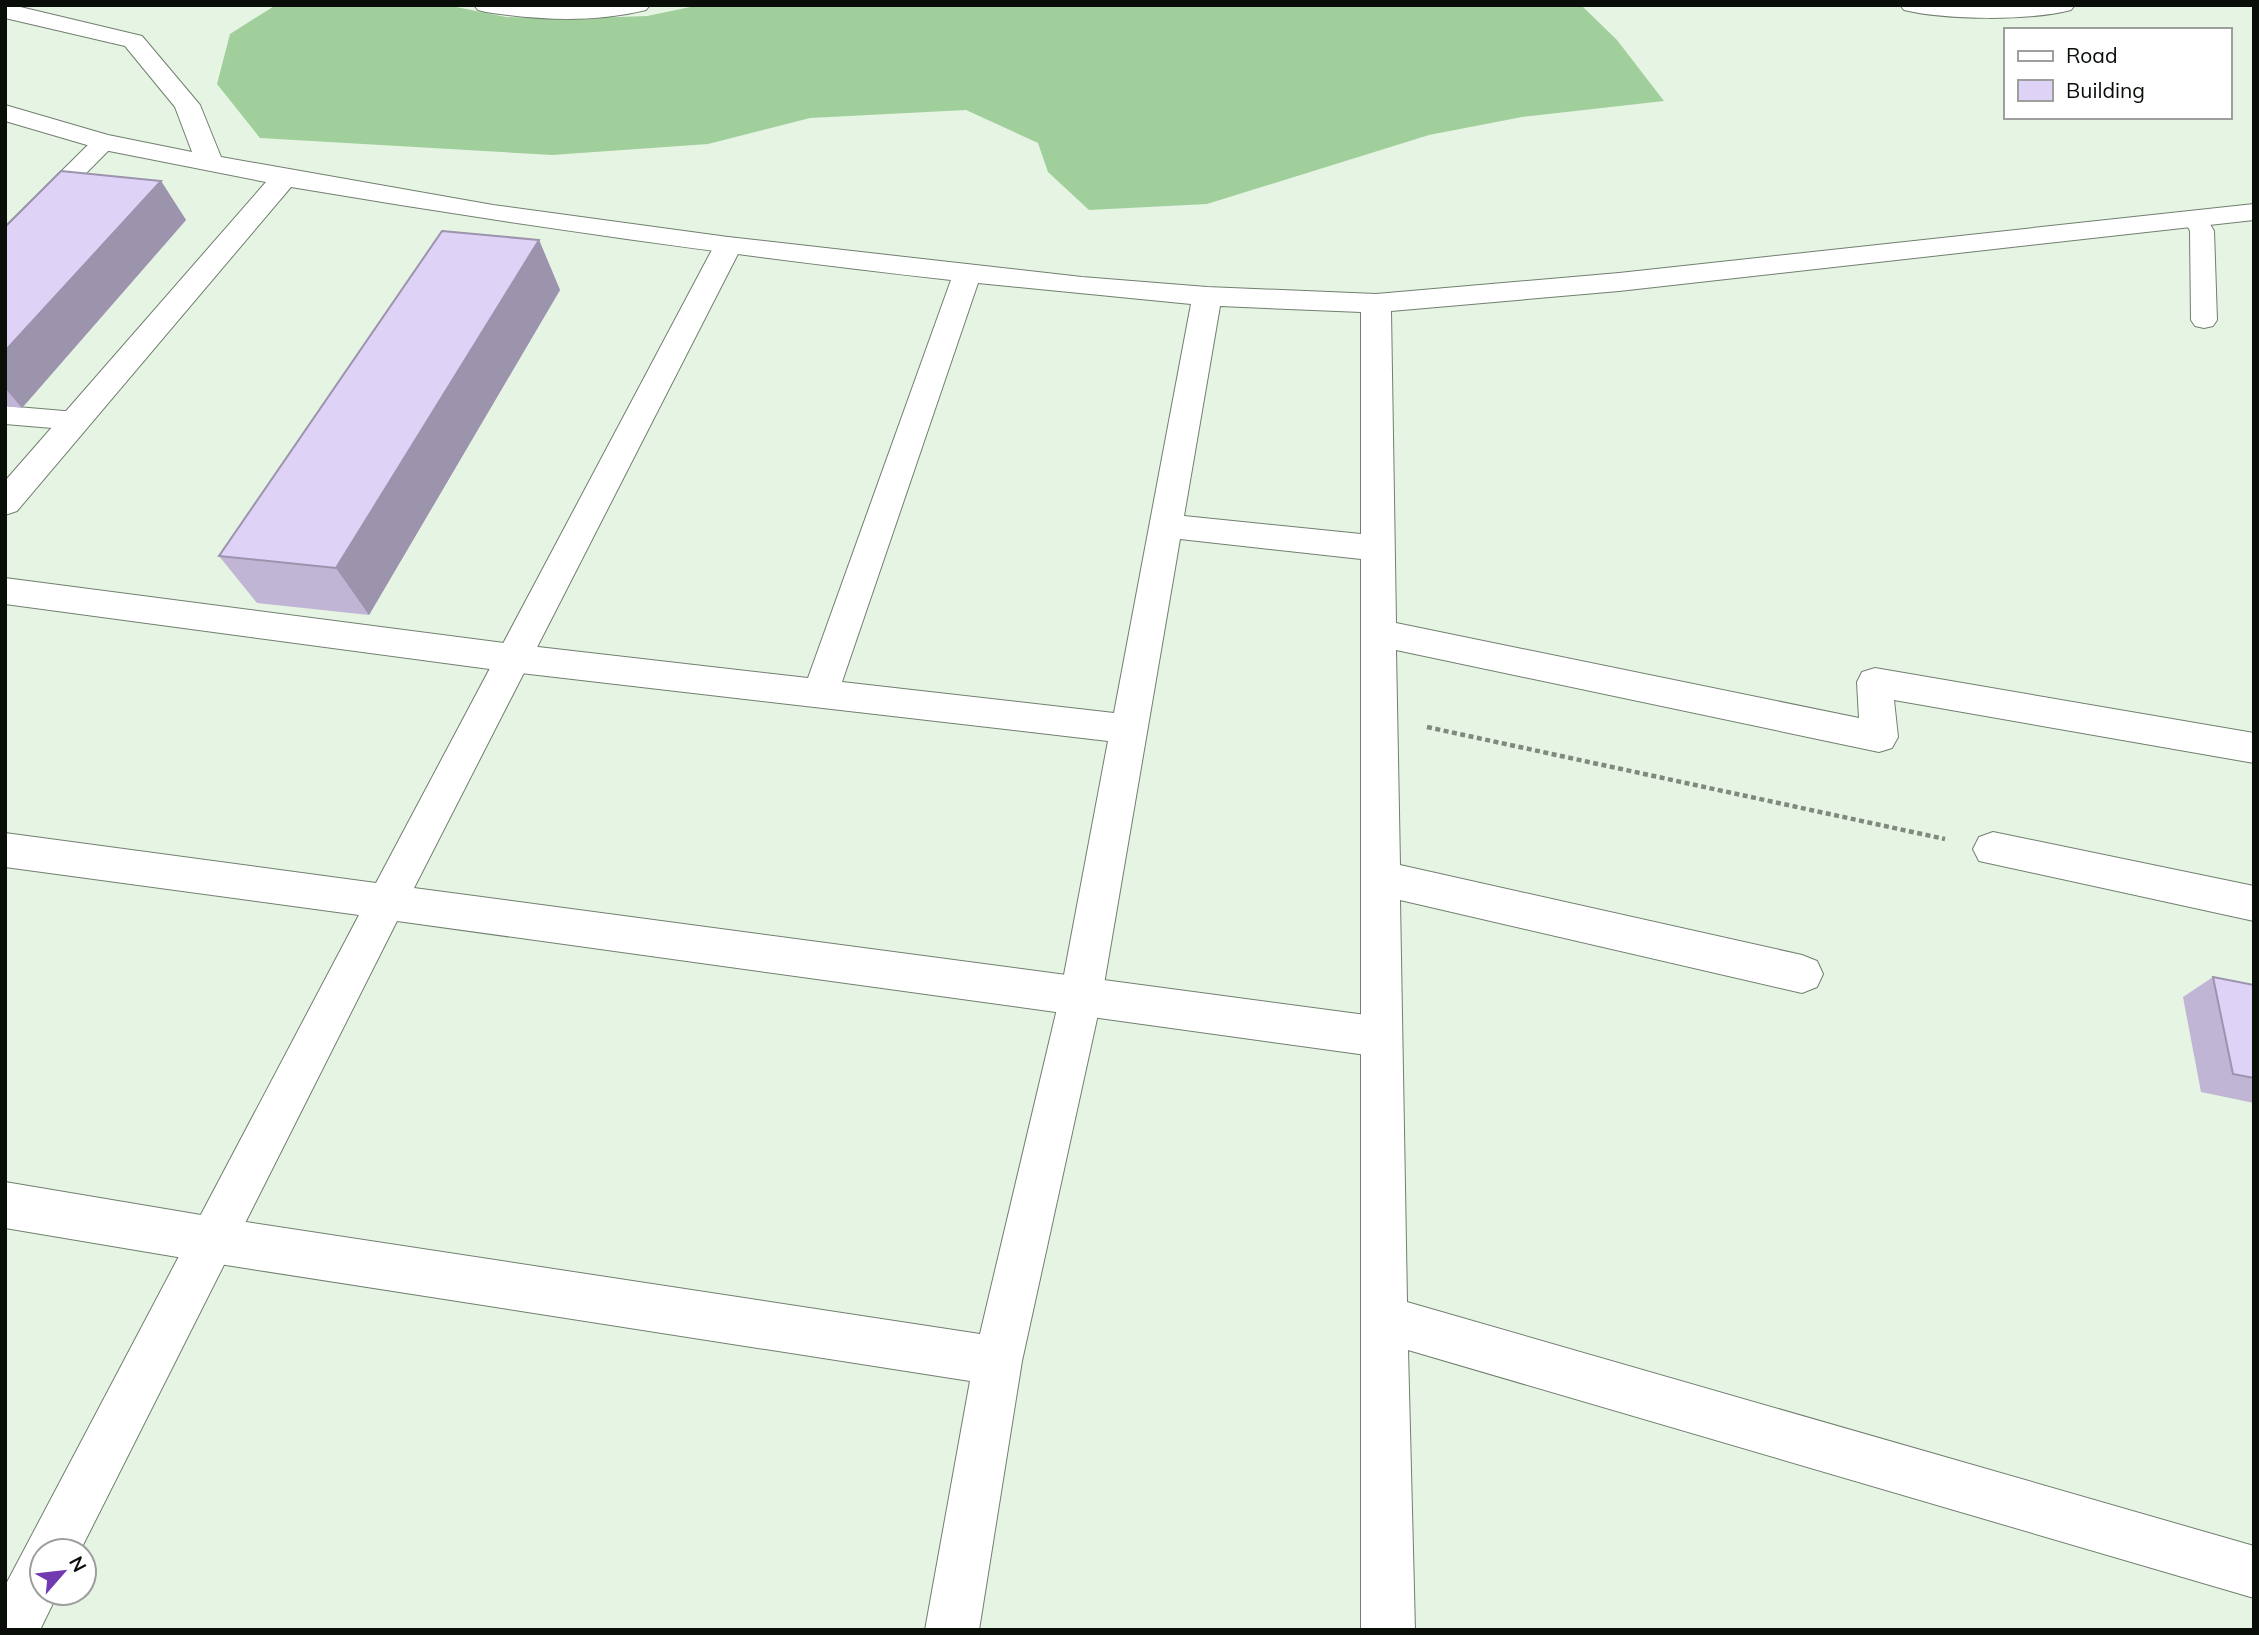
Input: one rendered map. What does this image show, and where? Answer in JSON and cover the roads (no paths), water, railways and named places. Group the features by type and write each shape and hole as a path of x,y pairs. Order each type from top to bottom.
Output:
{"street":[{"path":"486,5 521,11 609,12 638,5"},
{"path":"1912,5 1937,10 2048,8 2063,5"},
{"path":"16,10 133,41 187,105 210,163"},
{"path":"5,113 104,142 284,178 493,213 728,246 967,274 1208,296 1376,303 1619,282 2254,212"},
{"path":"5,503 284,178"},
{"path":"59,1537 385,902 728,246"},
{"path":"821,691 967,274"},
{"path":"952,1630 998,1361 1081,996 1208,296"},
{"path":"1376,303 1376,548 1388,1630"},
{"path":"1167,526 1376,548"},
{"path":"5,591 512,658 821,691 1128,729"},
{"path":"1377,633 1879,737 1875,682 2254,748"},
{"path":"1993,849 2254,904"},
{"path":"5,850 1381,1037"},
{"path":"1379,878 1802,974"},
{"path":"5,1205 213,1240 998,1361"},
{"path":"1383,1319 2254,1572"},
{"path":"11,1630 28,1597"}],"lane":[{"path":"5,241 104,142"},
{"path":"2196,219 2202,232 2204,320"},
{"path":"5,415 76,421"}]}
